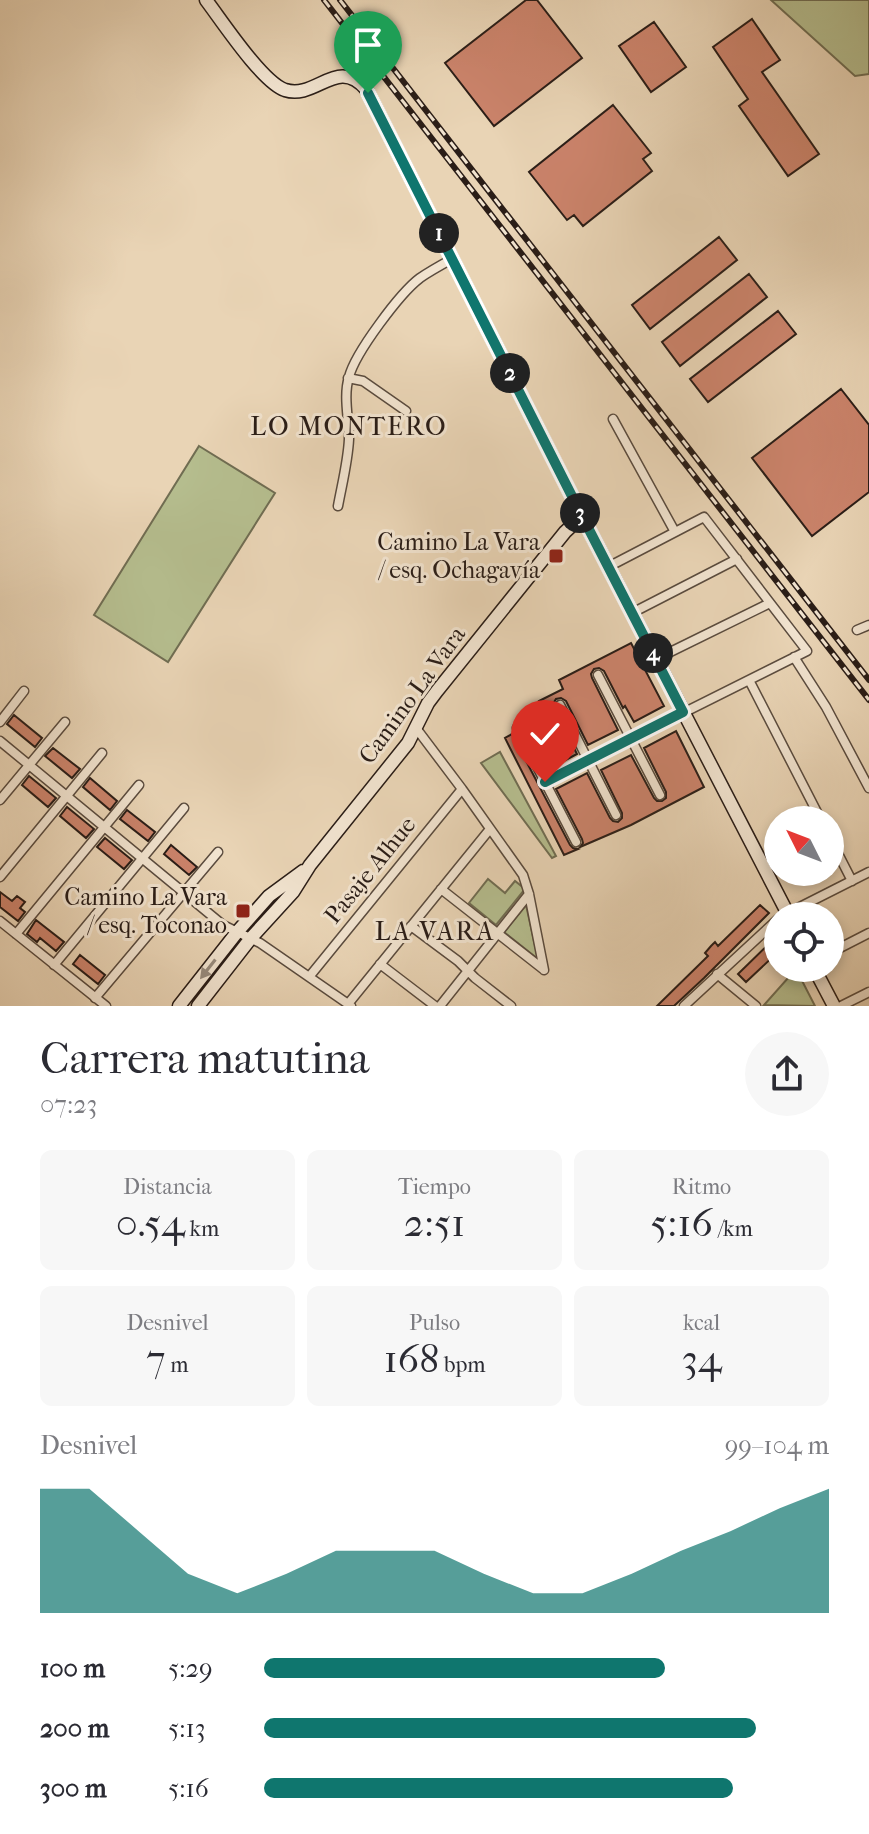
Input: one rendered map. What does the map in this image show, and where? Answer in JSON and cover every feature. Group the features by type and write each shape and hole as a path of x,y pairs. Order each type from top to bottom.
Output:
{"main road":[{"path":"206,0 261,71 281,88 292,92 304,90 340,76 349,76 363,85 777,902"},
{"name":"Camino La Vara","path":"198,1006 251,938 293,892 310,865 400,754 437,691 565,532 582,516"},
{"name":"Camino La Vara","path":"179,1006 269,896 310,865"},
{"path":"821,982 834,1006"}],"street":[{"path":"338,506 349,442 348,378 354,364 409,287 452,259"},
{"path":"348,378 363,381 406,411"},
{"path":"613,419 675,532"},
{"path":"545,782 807,651 704,517 608,567"},
{"path":"632,613 737,559"},
{"path":"656,659 770,603"},
{"path":"857,630 869,625"},
{"path":"794,657 826,707 869,788"},
{"path":"598,675 660,795"},
{"path":"749,680 814,806"},
{"path":"0,722 24,691"},
{"path":"560,705 616,815"},
{"path":"0,800 65,722"},
{"path":"416,728 523,875 544,970 441,889"},
{"path":"517,728 576,842"},
{"path":"0,741 223,925 251,938 349,1005 490,829"},
{"path":"0,877 102,753"},
{"path":"16,934 139,785"},
{"name":"Pasaje Alhue","path":"309,977 462,789"},
{"path":"54,965 184,808"},
{"path":"95,998 218,852"},
{"path":"844,865 852,881"},
{"path":"811,902 869,872"},
{"path":"380,964 438,1006 529,894"},
{"path":"0,921 106,1006"},
{"path":"411,926 511,1006"},
{"path":"684,1006 764,933"},
{"path":"844,946 869,933"},
{"path":"717,974 756,1006"},
{"path":"841,1006 869,992"}],"green space":[{"path":"771,0 869,0 869,74 855,76"},
{"path":"199,446 275,493 168,662 94,615"},
{"path":"500,752 556,856 552,858 481,763"},
{"path":"488,879 505,893 515,881 525,889 496,925 469,903"},
{"path":"526,905 538,959 504,932"},
{"path":"784,982 803,982 815,1006 764,1005"}],"building":[{"path":"526,0 537,0 582,58 494,126 445,63"},
{"path":"752,19 780,60 762,72 819,154 788,176 739,106 748,99 713,47"},
{"path":"654,22 686,67 651,92 619,46"},
{"path":"613,105 651,153 643,159 652,171 583,226 574,215 567,220 529,172"},
{"path":"719,237 737,260 650,329 632,305"},
{"path":"749,274 767,297 680,366 662,342"},
{"path":"778,311 796,334 708,402 690,379"},
{"path":"841,389 869,425 869,492 812,536 752,458"},
{"path":"631,643 664,706 634,722 604,671 594,669 592,678 618,730 588,745 566,701 556,699 554,708 577,754 547,770 525,728 528,726 522,712 563,689 559,680"},
{"path":"14,715 42,738 35,747 7,724"},
{"path":"676,731 704,787 631,825 580,847 582,839 556,789 587,773 610,818 618,822 622,813 601,770 631,755 654,798 662,801 666,798 666,792 644,748"},
{"path":"512,734 570,845 578,849 564,855 505,738"},
{"path":"53,748 80,769 72,778 45,756"},
{"path":"29,776 56,798 48,807 22,785"},
{"path":"90,778 117,801 110,810 83,787"},
{"path":"67,807 94,829 86,838 60,816"},
{"path":"127,810 155,832 148,841 120,819"},
{"path":"105,838 132,860 124,869 97,847"},
{"path":"171,845 197,867 189,875 164,854"},
{"path":"0,892 12,901 17,896 25,902 20,908 25,912 18,921 0,907"},
{"path":"760,905 764,909 764,918 674,1006 657,1006 708,956 705,953 715,942 718,946"},
{"path":"36,920 64,942 56,951 40,938 37,942 27,934"},
{"path":"764,949 764,965 746,982 738,974"},
{"path":"80,955 105,975 98,984 73,964"}],"railway":[{"path":"324,0 869,700"},
{"path":"340,0 869,680"}],"place":[{"name":"Camino La Vara / esq. Ochagavía","path":"556,556"},
{"name":"Camino La Vara / esq. Toconao","path":"243,911"}],"district":[{"name":"LO MONTERO","path":"349,426"},
{"name":"LA VARA","path":"435,931"}],"route":[{"path":"368,93 683,712 545,782"}]}
